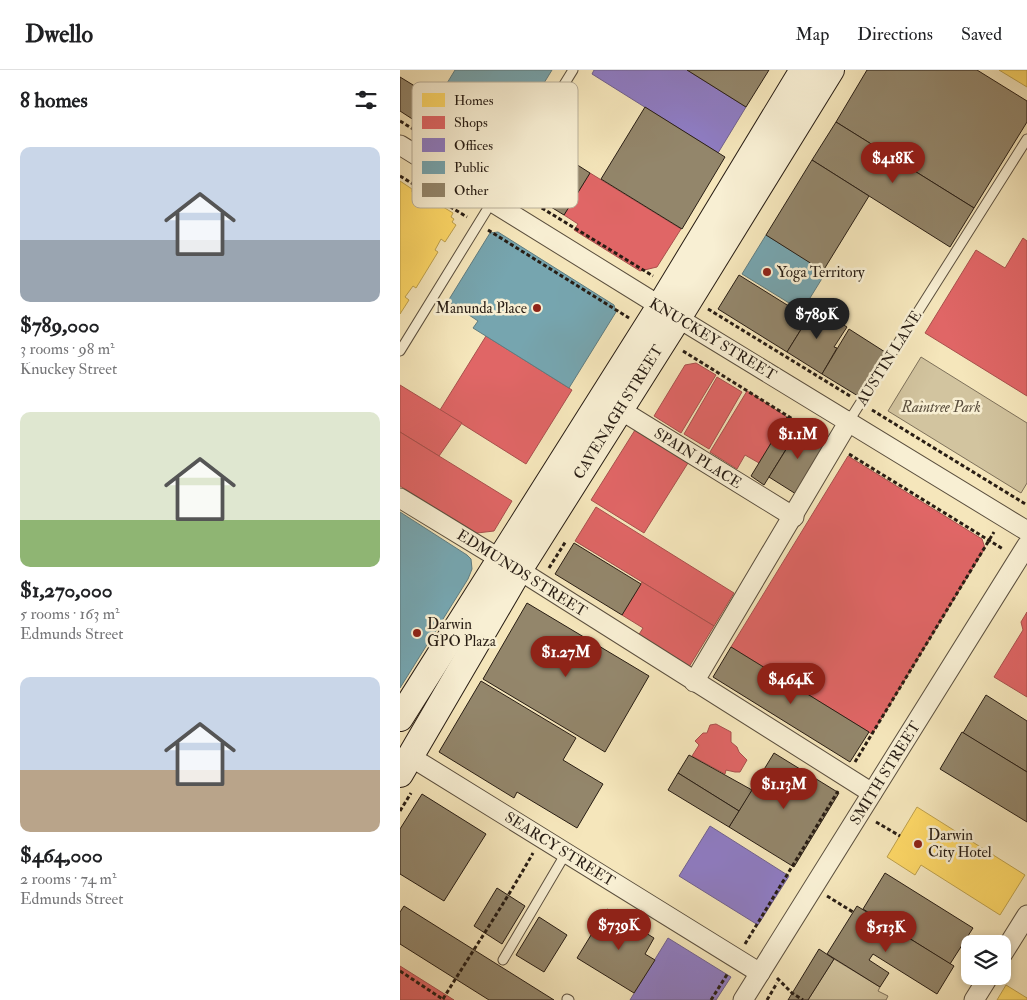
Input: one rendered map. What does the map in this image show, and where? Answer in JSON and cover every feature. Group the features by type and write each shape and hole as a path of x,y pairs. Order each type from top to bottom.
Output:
{"street":[{"name":"CAVENAGH STREET","path":"675,302 803,70"},
{"name":"CAVENAGH STREET","path":"400,718 510,564 675,302 831,70"},
{"name":"KNUCKEY STREET","path":"400,145 412,152"},
{"name":"KNUCKEY STREET","path":"503,208 675,302 850,421 1027,531"},
{"name":"SPAIN PLACE","path":"610,404 794,517"},
{"name":"AUSTIN LANE","path":"694,682 850,421"},
{"name":"EDMUNDS STREET","path":"400,498 510,564 872,793"},
{"name":"SMITH STREET","path":"743,1000 768,976 872,793 1023,552"},
{"name":"CAVENAGH STREET","path":"404,760 510,564"},
{"name":"SEARCY STREET","path":"404,760 566,853 768,976"},
{"path":"1011,940 1027,915"},
{"path":"974,1000 983,985"}],"lane":[{"path":"567,82 574,70"},
{"name":"AUSTIN LANE","path":"850,421 1027,139"},
{"path":"400,350 488,208"},
{"path":"503,960 566,853"}],"path":[{"path":"400,121 412,128"},
{"path":"400,176 412,183"},
{"path":"452,208 988,540 1023,552"},
{"path":"538,208 675,302 861,403 1027,505"},
{"path":"850,770 1014,497"},
{"path":"742,949 840,787"},
{"path":"873,820 900,836"},
{"path":"400,971 444,999 508,896 534,850"},
{"path":"826,896 853,912"},
{"path":"712,1000 732,966"},
{"path":"768,976 803,1000"}],"green space":[{"name":"Raintree Park","path":"921,357 1027,423 1027,483 1021,493 888,411"},
{"path":"834,959 880,987 878,991 888,996 886,1000 808,1000"}],"building: Homes":[{"path":"999,70 1027,70 1027,87"},
{"path":"400,181 412,189 412,208 445,208 453,213 451,217 454,219 452,222 456,225 445,242 441,239 435,250 438,252 416,288 413,286 405,297 409,300 400,314"},
{"path":"917,807 1025,875 1000,915 921,865 915,875 887,857"},
{"path":"1006,985 1027,998 1027,1000 997,1000"}],"building: Shops":[{"path":"590,173 681,229 657,267 640,271 574,230 578,224 564,215 568,208 578,208 578,192"},
{"path":"1023,238 1027,241 1027,396 925,333 976,250 1005,268"},
{"path":"486,336 572,390 526,464 440,410"},
{"path":"696,363 716,375 681,433 654,416 685,365"},
{"path":"717,377 742,392 709,449 684,434"},
{"path":"400,385 462,423 439,456 400,432"},
{"path":"747,391 787,417 759,463 745,455 737,469 710,452"},
{"path":"635,430 688,463 644,533 591,500"},
{"path":"400,432 512,501 494,531 477,533 400,486"},
{"path":"848,456 982,539 985,548 872,734 731,647"},
{"path":"596,507 734,593 714,626 575,541"},
{"path":"642,582 714,626 689,667 638,636 643,628 622,615"},
{"path":"1027,612 1027,697 994,677 1023,630 1021,622"},
{"path":"716,724 731,732 731,742 747,760 740,772 726,770 725,774 692,756 699,745 695,741 703,733 707,733 710,725"},
{"path":"400,966 454,1000 400,1000"}],"building: Offices":[{"path":"594,70 687,70 746,107 718,153 592,74"},
{"path":"710,826 789,876 758,925 679,876"},
{"path":"668,938 731,977 716,1000 630,1000"}],"building: Public":[{"path":"455,70 552,70 545,82 448,82"},
{"name":"Manunda Place","path":"498,232 614,305 616,312 569,388 473,328 478,321 448,301 490,233"},
{"path":"766,235 826,272 802,311 742,274"},
{"name":"Darwin GPO Plaza","path":"400,512 467,555 471,559 472,569 468,579 400,688"}],"building: Other":[{"path":"687,70 769,70 746,107"},
{"path":"867,70 977,70 1027,101 1027,122 974,208 836,122"},
{"path":"400,77 412,84 412,119 400,111"},
{"path":"645,107 725,157 682,229 601,179"},
{"path":"836,122 974,208 950,247 812,160"},
{"path":"812,160 869,196 823,271 766,235"},
{"path":"578,165 590,173 578,192"},
{"path":"553,208 568,208 564,215"},
{"path":"739,275 808,318 787,352 718,309"},
{"path":"815,307 847,327 834,347 837,348 822,374 787,352"},
{"path":"849,329 885,352 858,396 822,374"},
{"path":"787,417 801,425 764,485 751,476"},
{"path":"800,427 827,444 796,494 769,477"},
{"path":"574,543 641,584 622,615 555,574"},
{"path":"527,603 649,676 605,752 483,679"},
{"path":"731,647 869,732 850,762 713,677"},
{"path":"481,681 576,738 563,760 603,784 577,828 517,792 514,798 439,752"},
{"path":"986,695 1027,721 1027,772 963,733"},
{"path":"962,732 1027,772 1027,822 940,769"},
{"path":"774,753 839,793 794,867 729,827"},
{"path":"689,755 752,790 739,811 678,773"},
{"path":"678,773 739,811 729,827 668,790"},
{"path":"422,794 486,834 444,901 400,874 400,829"},
{"path":"885,873 973,928 969,935 961,935 961,947 950,964 863,909"},
{"path":"497,888 525,906 502,944 474,926"},
{"path":"404,906 554,1000 489,1000 400,944 400,912"},
{"path":"857,906 954,966 937,994 873,954 869,960 889,973 880,987 827,954"},
{"path":"607,909 654,938 645,954 655,960 634,993 577,958"},
{"path":"539,917 567,935 544,972 516,955"},
{"path":"819,949 834,959 808,1000 788,1000"}],"place":[{"name":"Yoga Territory","path":"767,272"},
{"name":"Manunda Place","path":"537,308"},
{"name":"Darwin GPO Plaza","path":"417,633"},
{"name":"Darwin City Hotel","path":"918,844"}]}
